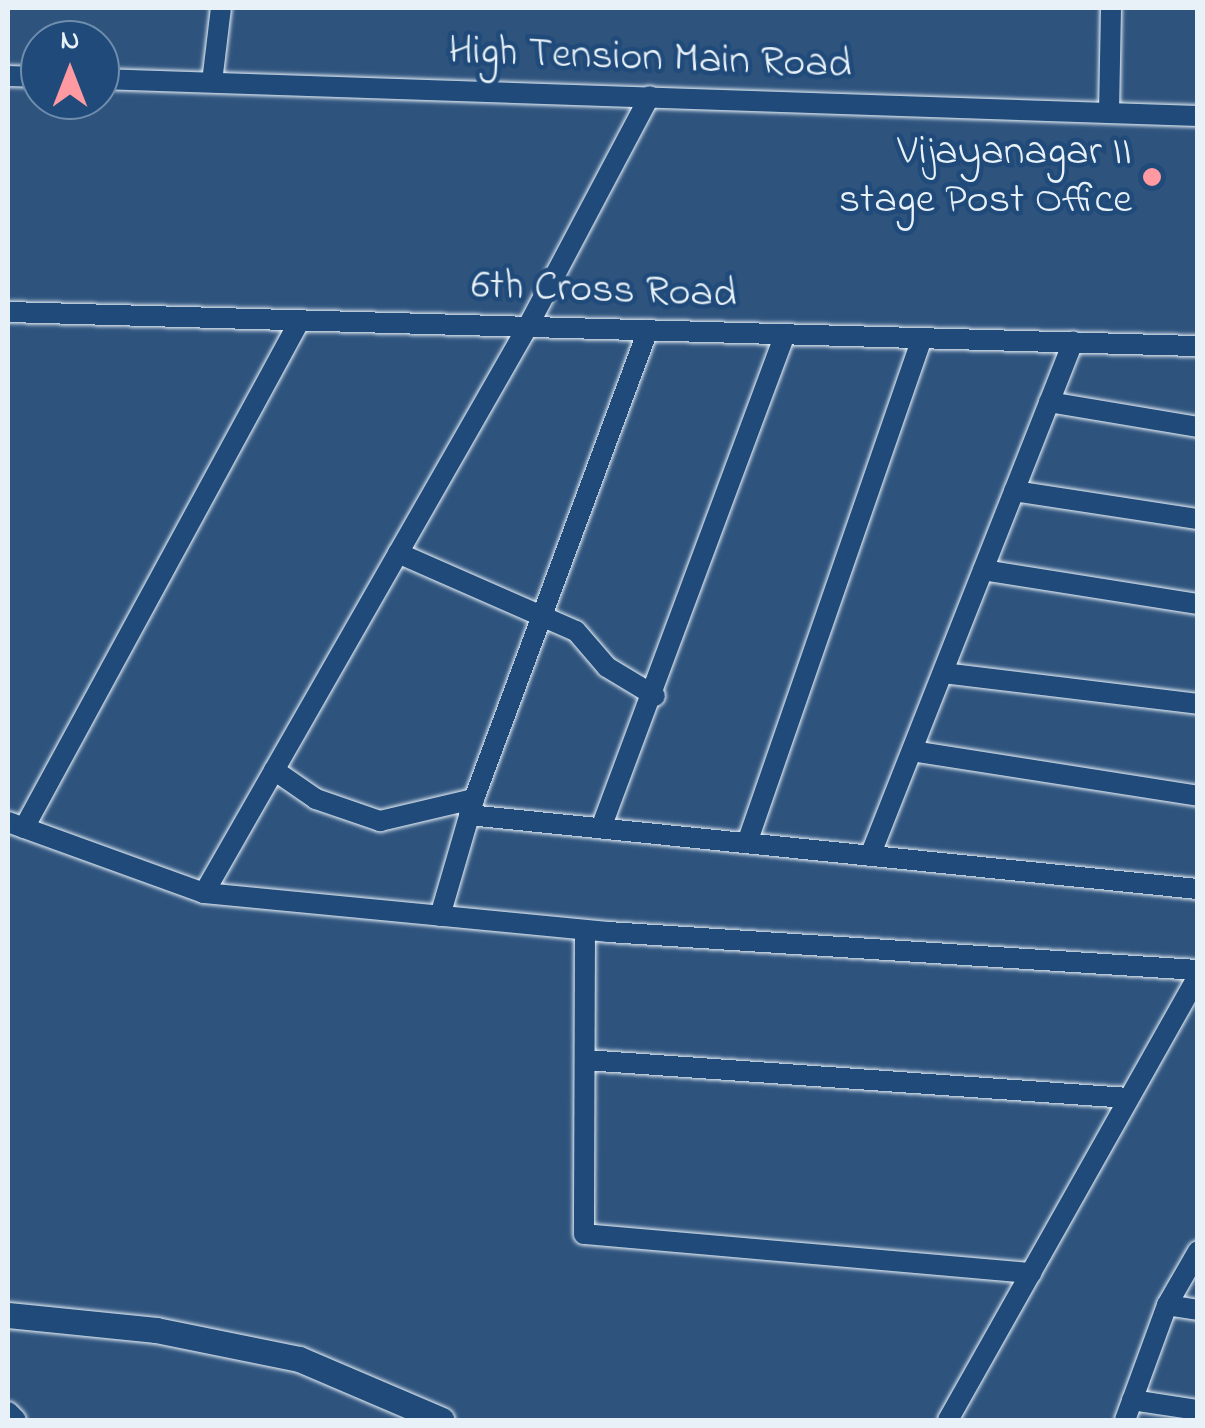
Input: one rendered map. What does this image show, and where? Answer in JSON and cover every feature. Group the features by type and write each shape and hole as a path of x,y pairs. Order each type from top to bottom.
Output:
{"street":[{"path":"212,82 221,8"},
{"path":"1110,8 1110,113"},
{"name":"High Tension Main Road","path":"120,80 1198,116"},
{"path":"204,893 528,326 650,96"},
{"name":"6th Cross Road","path":"8,312 1198,346"},
{"path":"300,320 16,825 204,893 585,930 1198,973 948,1420"},
{"path":"440,916 472,807 648,330"},
{"path":"601,828 656,696 785,334"},
{"path":"747,843 922,338"},
{"path":"870,856 1073,342"},
{"path":"1049,402 1198,427"},
{"path":"1014,491 1198,519"},
{"path":"398,554 576,631 607,667 656,696"},
{"path":"983,570 1198,604"},
{"path":"942,673 1198,704"},
{"path":"912,750 1198,796"},
{"path":"274,770 316,799 380,821 472,807 601,828 1198,889"},
{"path":"585,930 584,1234 1031,1272"},
{"path":"585,1060 1129,1098"},
{"path":"1198,1251 1168,1306 1128,1410 1198,1410"},
{"path":"1168,1306 1198,1310"},
{"path":"8,1315 156,1330 299,1359 442,1420"},
{"path":"8,1412 16,1420"}],"place":[{"name":"Vijayanagar II stage Post Office","path":"1152,177"}]}
